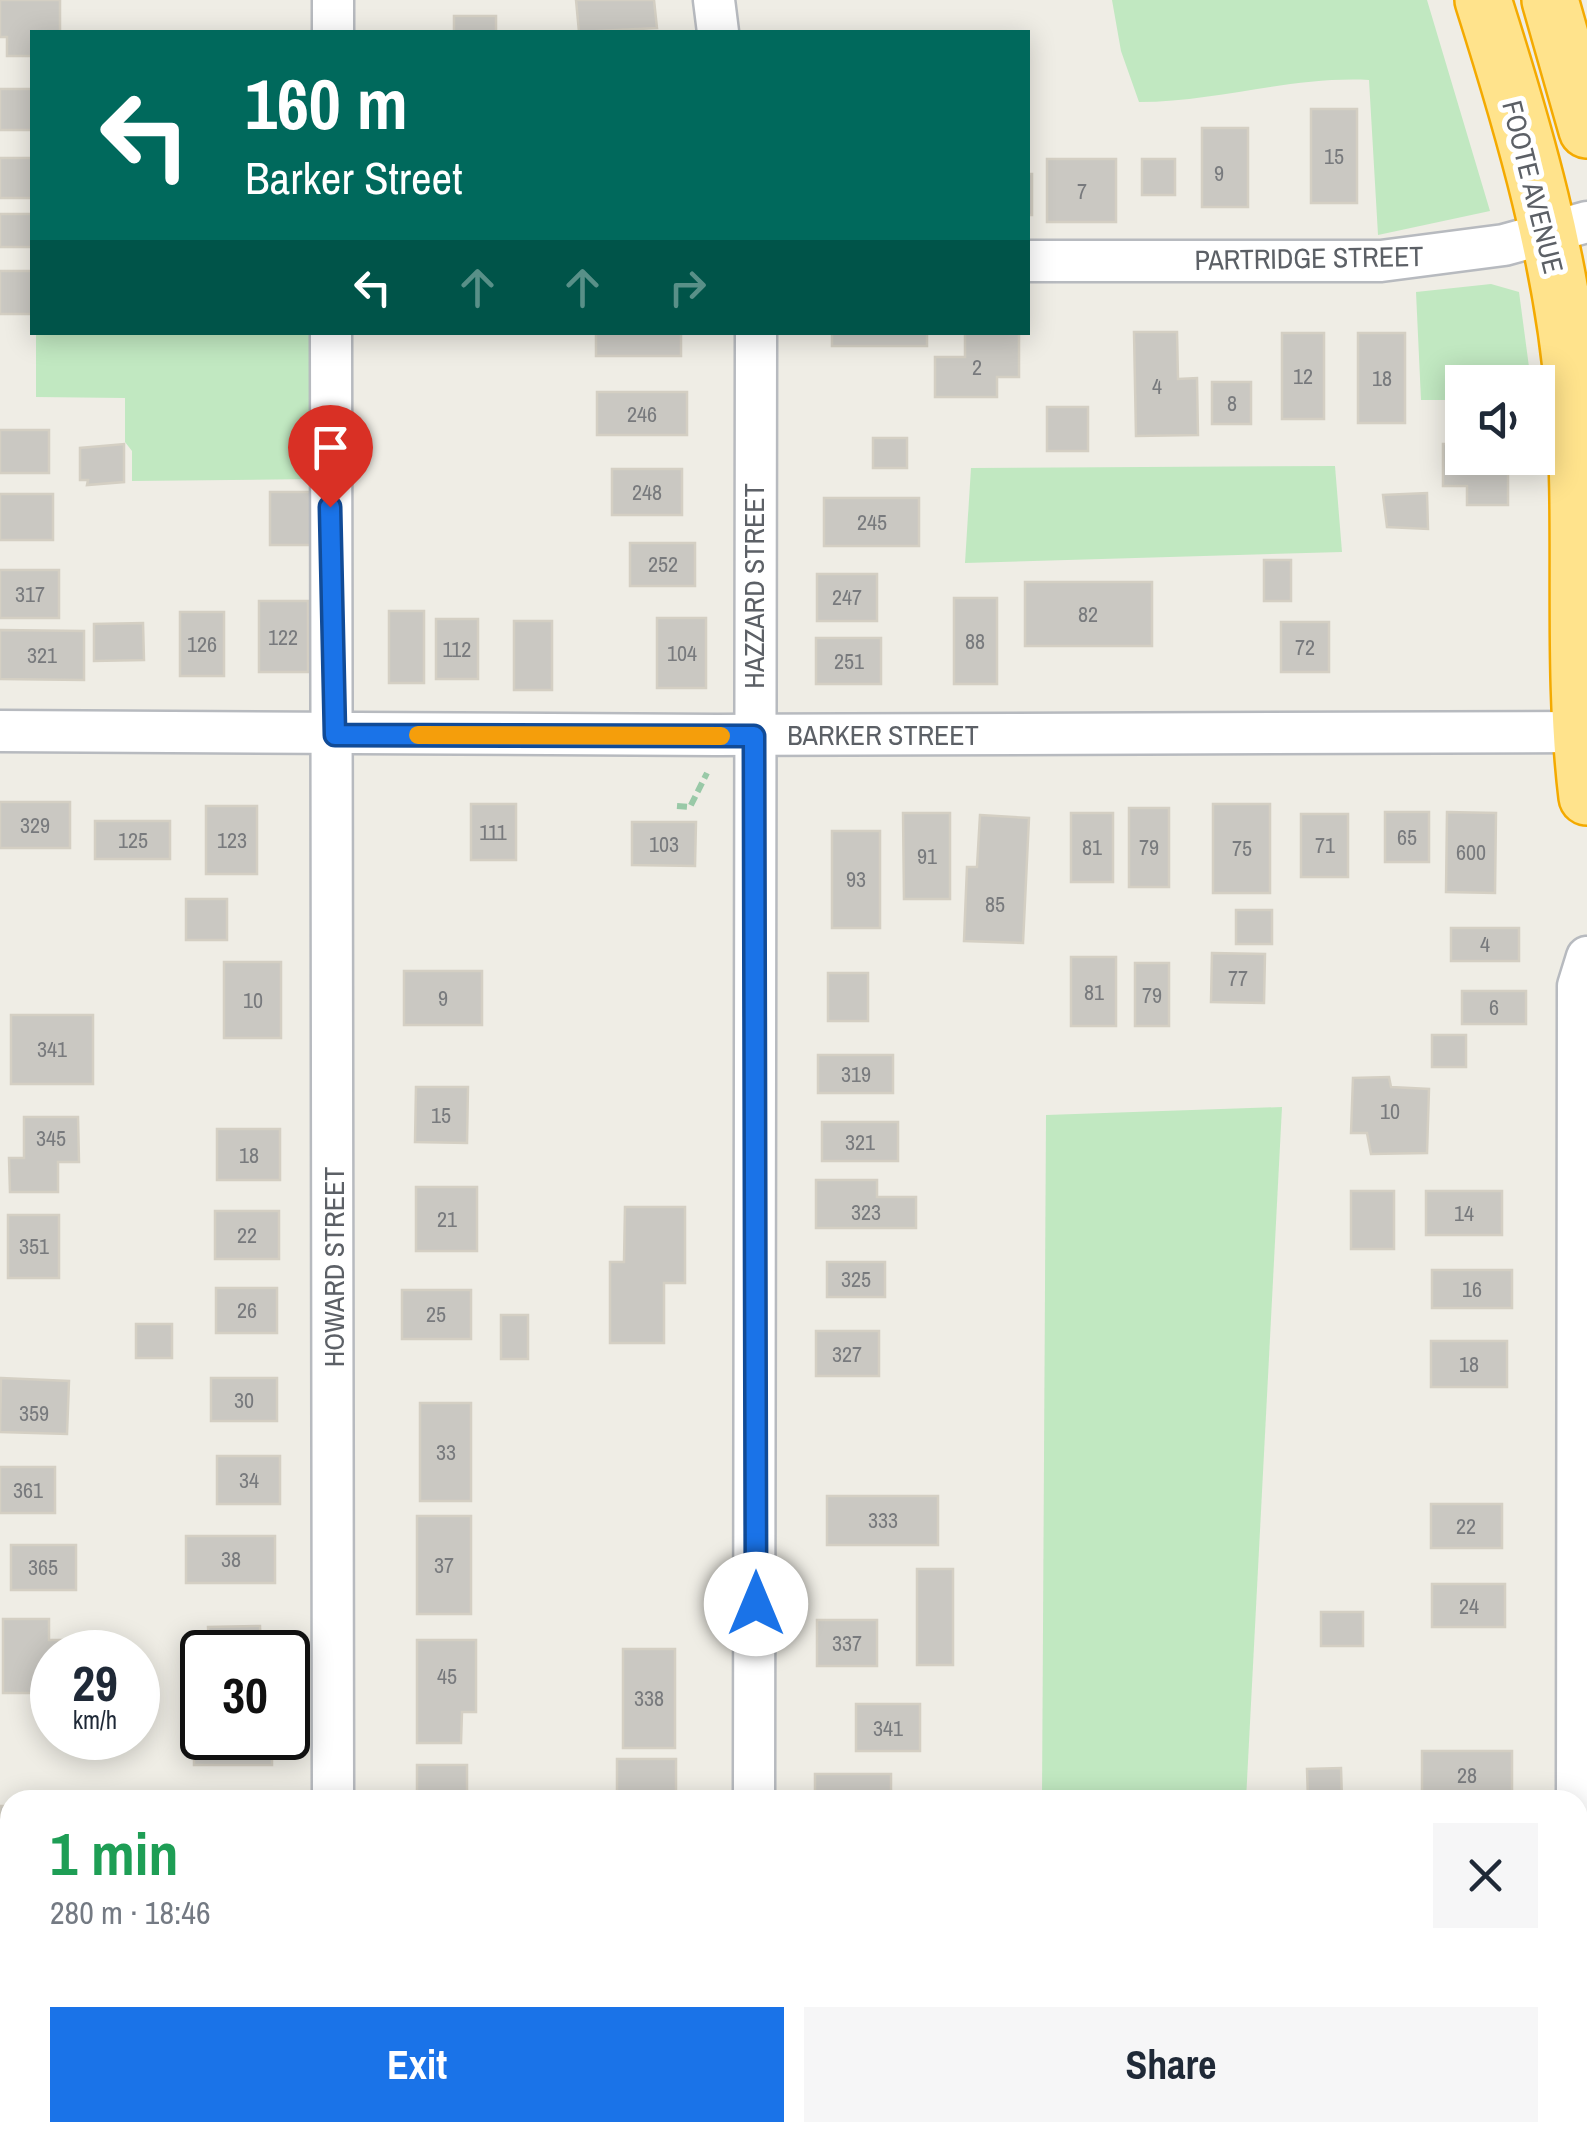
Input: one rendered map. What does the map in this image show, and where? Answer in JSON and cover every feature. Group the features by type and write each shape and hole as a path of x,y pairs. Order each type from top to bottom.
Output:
{"highway":[{"name":"FOOTE AVENUE","path":"1483,0 1568,228 1587,797"},
{"path":"1550,0 1587,130"}],"street":[{"path":"333,0 333,30"},
{"path":"714,0 718,30"},
{"name":"PARTRIDGE STREET","path":"1030,261 1381,261 1504,245 1568,228"},
{"name":"HOWARD STREET","path":"331,335 335,735 332,1790"},
{"name":"HAZZARD STREET","path":"754,1790 756,335"},
{"name":"BARKER STREET","path":"0,731 754,736 1583,732"},
{"path":"1577,1790 1578,986 1587,957"}],"path":[{"path":"677,806 690,807 707,773"}],"green space":[{"path":"1112,0 1427,0 1490,211 1378,235 1369,80 1311,82 1139,102 1121,51"},
{"path":"1491,284 1519,292 1529,365 1445,365 1445,400 1421,400 1416,292"},
{"path":"36,335 311,335 314,479 132,481 132,451 125,442 125,398 36,397"},
{"path":"1335,466 1342,552 965,563 971,468"},
{"path":"1282,1107 1247,1790 1042,1790 1046,1115"}],"building":[{"path":"0,0 60,0 60,30 30,30 30,56 7,56 7,37 0,37"},
{"path":"576,0 654,0 657,28 579,30"},
{"path":"454,16 496,16 496,30 454,30"},
{"path":"0,89 30,89 30,130 0,130"},
{"path":"1311,109 1357,109 1357,203 1311,203"},
{"path":"1202,128 1248,128 1248,207 1202,207"},
{"path":"0,158 30,158 30,198 0,198"},
{"path":"1047,159 1116,159 1116,222 1047,222"},
{"path":"1142,159 1175,159 1175,195 1142,195"},
{"path":"1030,174 1032,174 1030,215"},
{"path":"0,214 30,214 30,247 0,247"},
{"path":"0,271 30,271 30,314 0,314"},
{"path":"1134,332 1177,332 1178,379 1197,378 1198,435 1136,436"},
{"path":"1282,333 1324,333 1324,419 1282,419"},
{"path":"1358,333 1405,333 1405,423 1358,423"},
{"path":"596,335 681,335 681,356 596,356"},
{"path":"832,335 927,335 927,346 832,346"},
{"path":"965,335 1019,335 1019,377 997,377 997,397 935,397 935,357 965,357"},
{"path":"1212,382 1251,382 1251,424 1212,424"},
{"path":"597,392 687,392 687,435 597,435"},
{"path":"1047,407 1088,407 1088,451 1047,451"},
{"path":"0,430 49,430 49,473 0,473"},
{"path":"873,438 907,438 907,468 873,468"},
{"path":"124,444 124,482 87,485 88,480 80,480 80,448"},
{"path":"1445,444 1445,475 1508,475 1508,505 1467,505 1467,486 1443,486"},
{"path":"612,469 682,469 682,515 612,515"},
{"path":"270,492 314,492 314,545 270,545"},
{"path":"1427,493 1428,529 1387,527 1383,495"},
{"path":"0,494 53,494 53,540 0,540"},
{"path":"824,498 919,498 919,546 824,546"},
{"path":"630,543 695,543 695,586 630,586"},
{"path":"1264,560 1291,560 1291,601 1264,601"},
{"path":"0,570 59,570 59,618 0,618"},
{"path":"817,574 877,574 877,621 817,621"},
{"path":"1025,582 1152,582 1152,646 1025,646"},
{"path":"954,598 997,598 997,684 954,684"},
{"path":"259,601 308,601 308,672 259,672"},
{"path":"389,611 424,611 424,683 389,683"},
{"path":"180,612 224,612 224,676 180,676"},
{"path":"657,618 706,618 706,688 657,688"},
{"path":"436,619 478,619 478,679 436,679"},
{"path":"514,621 552,621 552,690 514,690"},
{"path":"1281,622 1329,622 1329,672 1281,672"},
{"path":"143,623 144,660 94,661 94,624"},
{"path":"0,630 84,631 84,680 0,679"},
{"path":"816,638 881,638 881,684 816,684"},
{"path":"0,802 70,802 70,848 0,848"},
{"path":"471,804 516,804 516,860 471,860"},
{"path":"1213,804 1270,804 1270,893 1213,893"},
{"path":"206,806 257,806 257,874 206,874"},
{"path":"1129,808 1169,808 1169,887 1129,887"},
{"path":"1385,812 1429,812 1429,862 1385,862"},
{"path":"1447,812 1496,813 1495,893 1446,892"},
{"path":"903,813 950,813 950,899 904,899"},
{"path":"1071,813 1113,813 1113,882 1071,882"},
{"path":"1301,814 1348,814 1348,877 1301,877"},
{"path":"980,815 1029,818 1023,943 964,941 967,867 977,867"},
{"path":"95,821 170,821 170,859 95,859"},
{"path":"632,822 696,822 695,866 632,865"},
{"path":"832,831 880,831 880,928 832,928"},
{"path":"186,899 227,899 227,940 186,940"},
{"path":"1236,910 1272,910 1272,944 1236,944"},
{"path":"1451,928 1519,928 1519,961 1451,961"},
{"path":"1212,953 1265,954 1264,1003 1211,1002"},
{"path":"1071,957 1116,957 1116,1026 1071,1026"},
{"path":"224,962 281,962 281,1038 224,1038"},
{"path":"1135,963 1169,963 1169,1026 1135,1026"},
{"path":"404,971 482,971 482,1025 404,1025"},
{"path":"828,973 868,973 868,1021 828,1021"},
{"path":"1462,991 1526,991 1526,1024 1462,1024"},
{"path":"11,1015 93,1015 93,1084 11,1084"},
{"path":"1432,1035 1466,1035 1466,1067 1432,1067"},
{"path":"818,1055 893,1055 893,1093 818,1093"},
{"path":"1389,1077 1391,1087 1429,1089 1427,1153 1371,1154 1367,1133 1351,1133 1353,1078"},
{"path":"416,1087 468,1087 467,1143 415,1142"},
{"path":"24,1117 78,1117 79,1162 58,1162 58,1192 10,1192 9,1158 24,1158"},
{"path":"822,1122 898,1122 898,1161 822,1161"},
{"path":"217,1129 280,1129 280,1180 217,1180"},
{"path":"816,1180 877,1180 877,1197 916,1197 916,1228 816,1228"},
{"path":"416,1187 477,1187 477,1251 416,1251"},
{"path":"1351,1191 1394,1191 1394,1249 1351,1249"},
{"path":"1426,1191 1502,1191 1502,1235 1426,1235"},
{"path":"625,1207 685,1207 685,1283 664,1283 664,1343 610,1343 610,1262 624,1262"},
{"path":"215,1211 279,1211 279,1259 215,1259"},
{"path":"8,1215 59,1215 59,1278 8,1278"},
{"path":"827,1262 885,1262 885,1297 827,1297"},
{"path":"1432,1270 1512,1270 1512,1308 1432,1308"},
{"path":"216,1288 277,1288 277,1333 216,1333"},
{"path":"402,1290 471,1290 471,1339 402,1339"},
{"path":"501,1315 528,1315 528,1359 501,1359"},
{"path":"136,1324 172,1324 172,1358 136,1358"},
{"path":"816,1331 879,1331 879,1376 816,1376"},
{"path":"1431,1341 1507,1341 1507,1387 1431,1387"},
{"path":"1,1378 69,1381 67,1434 0,1432"},
{"path":"211,1378 277,1378 277,1421 211,1421"},
{"path":"420,1403 471,1403 471,1501 420,1501"},
{"path":"217,1456 280,1456 280,1504 217,1504"},
{"path":"0,1467 55,1467 55,1513 0,1513"},
{"path":"827,1496 938,1496 938,1545 827,1545"},
{"path":"1431,1504 1502,1504 1502,1548 1431,1548"},
{"path":"417,1516 471,1516 471,1614 417,1614"},
{"path":"186,1536 275,1536 275,1583 186,1583"},
{"path":"11,1545 76,1545 76,1590 11,1590"},
{"path":"917,1569 953,1569 953,1665 917,1665"},
{"path":"1432,1584 1505,1584 1505,1627 1432,1627"},
{"path":"1321,1612 1363,1612 1363,1646 1321,1646"},
{"path":"3,1619 49,1619 49,1630 30,1630 30,1693 3,1693"},
{"path":"817,1620 877,1620 877,1666 817,1666"},
{"path":"260,1626 260,1630 208,1630 208,1627"},
{"path":"417,1640 476,1640 476,1712 462,1712 461,1743 417,1743"},
{"path":"623,1649 675,1649 675,1748 623,1748"},
{"path":"856,1704 920,1704 920,1751 856,1751"},
{"path":"1422,1751 1512,1751 1512,1790 1422,1790"},
{"path":"617,1759 676,1759 676,1790 617,1790"},
{"path":"194,1760 272,1760 272,1765 194,1765"},
{"path":"417,1765 467,1765 467,1790 417,1790"},
{"path":"1341,1768 1342,1790 1308,1790 1307,1769"},
{"path":"815,1774 891,1774 891,1790 815,1790"}],"slow traffic":[{"path":"418,735 721,736"}],"route":[{"path":"330,507 335,735 754,736 756,1604"}]}
